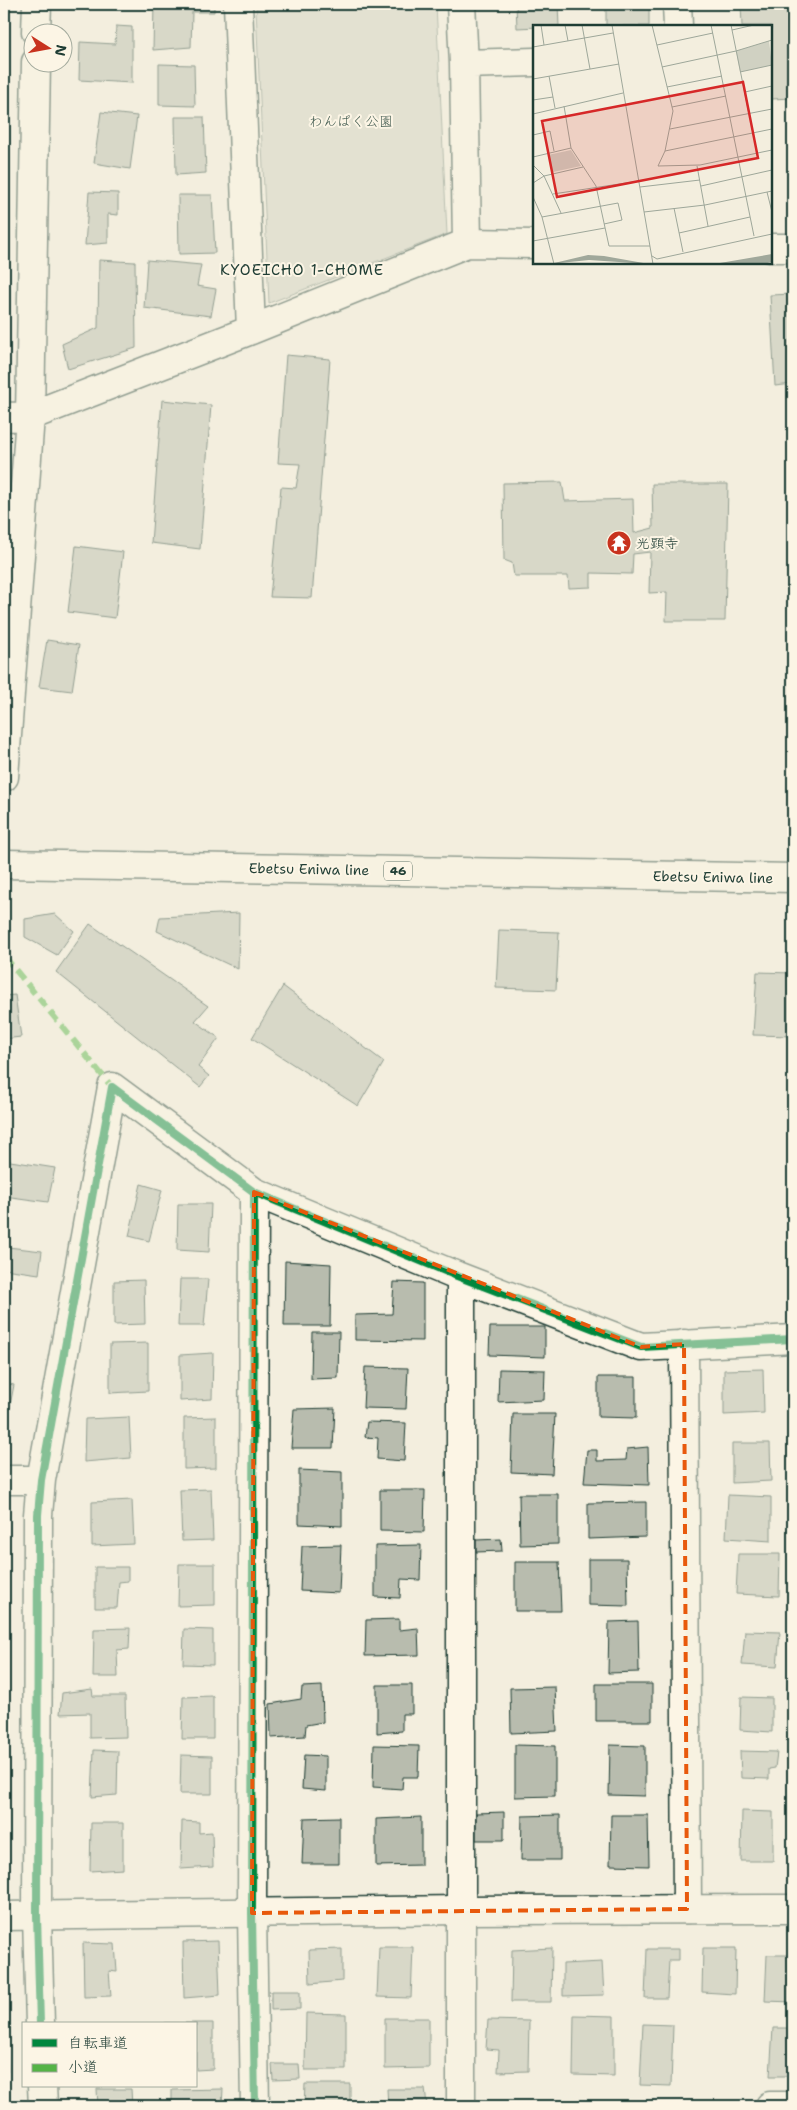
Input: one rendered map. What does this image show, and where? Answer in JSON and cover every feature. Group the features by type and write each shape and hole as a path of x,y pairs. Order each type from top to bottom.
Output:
{"street":[{"path":"36,22 37,4"},
{"path":"238,4 252,330"},
{"path":"461,4 467,243"},
{"path":"677,4 678,25"},
{"path":"464,64 533,62"},
{"path":"4,777 17,417 35,72"},
{"path":"17,417 252,330 467,243 533,244"},
{"path":"772,248 793,248"},
{"name":"Ebetsu Eniwa line","path":"4,864 793,878"},
{"path":"40,2022 37,1916 38,1515 41,1480 112,1087 254,1192 461,1278 641,1346 793,1339"},
{"path":"254,1192 252,1914 255,2106"},
{"path":"461,1278 461,2106"},
{"path":"684,1344 687,1910"},
{"path":"4,1480 41,1480"},
{"path":"4,1916 461,1910 793,1909"},
{"path":"42,2088 42,2106"},
{"path":"770,2106 793,2106"}],"highlighted area":[{"path":"254,1192 641,1347 684,1344 687,1909 252,1913"}],"green space":[{"name":"わんぱく公園","path":"336,4 436,4 447,234 269,303 256,8"}],"building":[{"path":"154,4 214,4 214,12 192,12 191,47 153,50"},
{"path":"516,4 558,4 559,25 533,25 533,27 517,28"},
{"path":"606,4 649,4 649,25 606,25"},
{"path":"741,4 793,4 793,98 772,99 772,25 742,25"},
{"path":"4,19 7,20 4,65"},
{"path":"116,26 132,27 132,83 79,80 80,42 115,44"},
{"path":"159,64 194,65 195,106 159,105"},
{"path":"101,112 137,116 130,169 94,163"},
{"path":"175,117 204,117 206,173 176,175"},
{"path":"89,192 118,193 118,215 108,214 108,243 85,245"},
{"path":"178,195 212,195 215,253 179,254"},
{"path":"99,260 135,262 136,348 68,369 62,344 98,328"},
{"path":"147,260 201,265 197,286 216,289 211,316 144,308"},
{"path":"793,294 793,384 775,386 770,295"},
{"path":"286,355 330,359 312,598 270,597 281,487 296,488 300,464 278,463"},
{"path":"162,400 211,405 200,549 151,543"},
{"path":"562,482 565,501 633,499 634,533 653,528 652,484 728,484 725,621 666,621 667,592 649,593 650,552 633,554 632,574 591,573 591,587 569,588 568,576 514,576 512,563 504,560 503,483"},
{"path":"76,546 123,552 115,618 68,612"},
{"path":"47,640 79,645 72,691 39,687"},
{"path":"239,913 238,969 157,931 160,917"},
{"path":"55,914 74,931 57,955 25,937 25,919"},
{"path":"90,924 208,1006 195,1021 219,1038 198,1067 209,1076 200,1087 56,972"},
{"path":"499,930 559,932 556,990 496,988"},
{"path":"757,972 793,973 793,1036 753,1035"},
{"path":"283,986 384,1062 358,1106 252,1038"},
{"path":"15,995 21,1037 4,1039 4,996"},
{"path":"4,1160 55,1168 48,1202 4,1196"},
{"path":"141,1184 162,1190 149,1241 129,1236"},
{"path":"178,1204 211,1204 209,1252 177,1250"},
{"path":"8,1247 42,1251 39,1274 4,1269"},
{"path":"285,1261 331,1264 330,1326 284,1326"},
{"path":"180,1279 208,1279 204,1326 178,1326"},
{"path":"144,1280 145,1324 114,1325 114,1281"},
{"path":"394,1282 423,1283 423,1341 355,1340 355,1315 392,1314"},
{"path":"490,1327 545,1327 545,1357 489,1355"},
{"path":"312,1332 339,1332 338,1378 311,1379"},
{"path":"148,1343 148,1391 110,1393 110,1344"},
{"path":"213,1353 212,1399 180,1401 180,1355"},
{"path":"365,1367 408,1368 406,1409 363,1408"},
{"path":"499,1369 545,1370 544,1400 498,1402"},
{"path":"763,1369 764,1413 724,1415 724,1370"},
{"path":"598,1377 636,1377 636,1418 598,1417"},
{"path":"4,1383 14,1385 5,1431 4,1431"},
{"path":"335,1408 333,1448 291,1448 294,1409"},
{"path":"513,1414 555,1414 552,1474 511,1472"},
{"path":"129,1417 131,1458 84,1462 85,1419"},
{"path":"216,1417 216,1468 184,1469 184,1418"},
{"path":"367,1422 406,1423 404,1461 377,1459 378,1438 365,1437"},
{"path":"732,1443 770,1443 771,1481 732,1483"},
{"path":"648,1447 649,1485 584,1483 587,1450 597,1450 597,1461 626,1460 627,1449"},
{"path":"299,1470 342,1472 342,1526 299,1524"},
{"path":"211,1489 213,1540 182,1541 180,1490"},
{"path":"380,1490 425,1490 424,1532 380,1531"},
{"path":"519,1494 558,1494 558,1544 520,1545"},
{"path":"728,1495 771,1497 771,1541 726,1538"},
{"path":"132,1500 134,1544 92,1546 92,1502"},
{"path":"646,1502 646,1537 588,1539 588,1503"},
{"path":"501,1539 502,1551 476,1552 476,1540"},
{"path":"341,1545 339,1593 300,1591 302,1546"},
{"path":"421,1545 420,1580 401,1579 400,1598 375,1597 375,1546"},
{"path":"738,1554 780,1554 779,1596 736,1594"},
{"path":"588,1559 627,1559 628,1606 588,1605"},
{"path":"515,1562 559,1562 561,1611 515,1611"},
{"path":"179,1564 215,1564 215,1605 178,1606"},
{"path":"95,1567 128,1567 128,1581 119,1582 117,1608 95,1608"},
{"path":"399,1619 399,1630 418,1628 419,1655 365,1656 366,1620"},
{"path":"638,1621 639,1672 608,1673 609,1622"},
{"path":"130,1628 129,1649 117,1650 118,1677 93,1677 94,1629"},
{"path":"184,1629 213,1630 213,1665 183,1664"},
{"path":"745,1631 780,1632 777,1667 742,1665"},
{"path":"596,1684 652,1684 652,1721 596,1721"},
{"path":"377,1685 412,1685 412,1714 402,1714 402,1731 377,1733"},
{"path":"322,1686 323,1722 306,1725 305,1736 271,1738 270,1704 301,1699 302,1687"},
{"path":"555,1687 557,1731 511,1733 510,1688"},
{"path":"92,1689 93,1696 125,1696 126,1737 90,1738 90,1713 60,1714 62,1693"},
{"path":"213,1696 213,1739 182,1739 183,1697"},
{"path":"741,1697 772,1698 772,1732 740,1730"},
{"path":"374,1745 419,1746 418,1777 403,1777 402,1789 373,1787"},
{"path":"515,1745 555,1746 555,1796 515,1797"},
{"path":"610,1745 645,1746 645,1796 609,1795"},
{"path":"94,1750 118,1751 117,1795 92,1797"},
{"path":"740,1751 777,1752 775,1768 769,1769 769,1779 741,1778"},
{"path":"181,1755 212,1756 212,1794 180,1794"},
{"path":"304,1755 326,1756 326,1791 302,1789"},
{"path":"742,1811 773,1812 773,1861 741,1861"},
{"path":"504,1812 504,1840 476,1840 476,1813"},
{"path":"560,1815 560,1860 521,1860 522,1816"},
{"path":"611,1815 648,1815 649,1866 610,1865"},
{"path":"339,1817 339,1864 302,1864 304,1818"},
{"path":"421,1817 421,1865 376,1866 376,1819"},
{"path":"182,1821 199,1822 199,1833 212,1832 213,1867 181,1869"},
{"path":"91,1823 123,1823 123,1869 90,1871"},
{"path":"218,1941 220,1995 184,1998 183,1942"},
{"path":"83,1943 115,1944 117,1972 109,1971 111,1996 84,1997"},
{"path":"379,1947 413,1947 411,1998 377,1997"},
{"path":"552,1948 551,2002 511,2002 512,1950"},
{"path":"703,1948 736,1948 735,1994 702,1992"},
{"path":"342,1949 342,1981 310,1984 309,1950"},
{"path":"647,1949 679,1949 679,1960 669,1960 667,1998 645,1998"},
{"path":"767,1955 793,1955 793,2002 765,2001"},
{"path":"602,1962 604,1995 563,1996 563,1964"},
{"path":"271,1991 300,1991 300,2009 271,2010"},
{"path":"306,2013 346,2014 346,2070 305,2070"},
{"path":"574,2015 614,2016 614,2076 573,2075"},
{"path":"385,2018 429,2018 429,2068 385,2069"},
{"path":"488,2020 529,2021 528,2071 498,2072 499,2050 486,2049"},
{"path":"198,2023 213,2023 213,2069 198,2070"},
{"path":"643,2024 673,2025 671,2086 640,2085"},
{"path":"773,2028 793,2028 793,2076 770,2076"},
{"path":"4,2037 6,2037 7,2072 4,2072"},
{"path":"272,2064 299,2064 300,2079 273,2080"},
{"path":"305,2084 350,2084 350,2106 304,2106"},
{"path":"97,2089 131,2089 132,2106 98,2106"},
{"path":"223,2089 222,2106 172,2106 172,2090"},
{"path":"387,2089 425,2089 427,2105 388,2106"}],"marked path":[{"path":"4,956 112,1087"}],"cycle path":[{"path":"40,2022 37,1916 38,1515 41,1480 112,1087 254,1192 457,1276 641,1347 793,1339"},
{"path":"254,1192 252,1913 255,2106"}],"place":[{"name":"光顕寺","path":"619,543"}],"district":[{"name":"KYOEICHO 1-CHOME","path":"302,270"}]}
